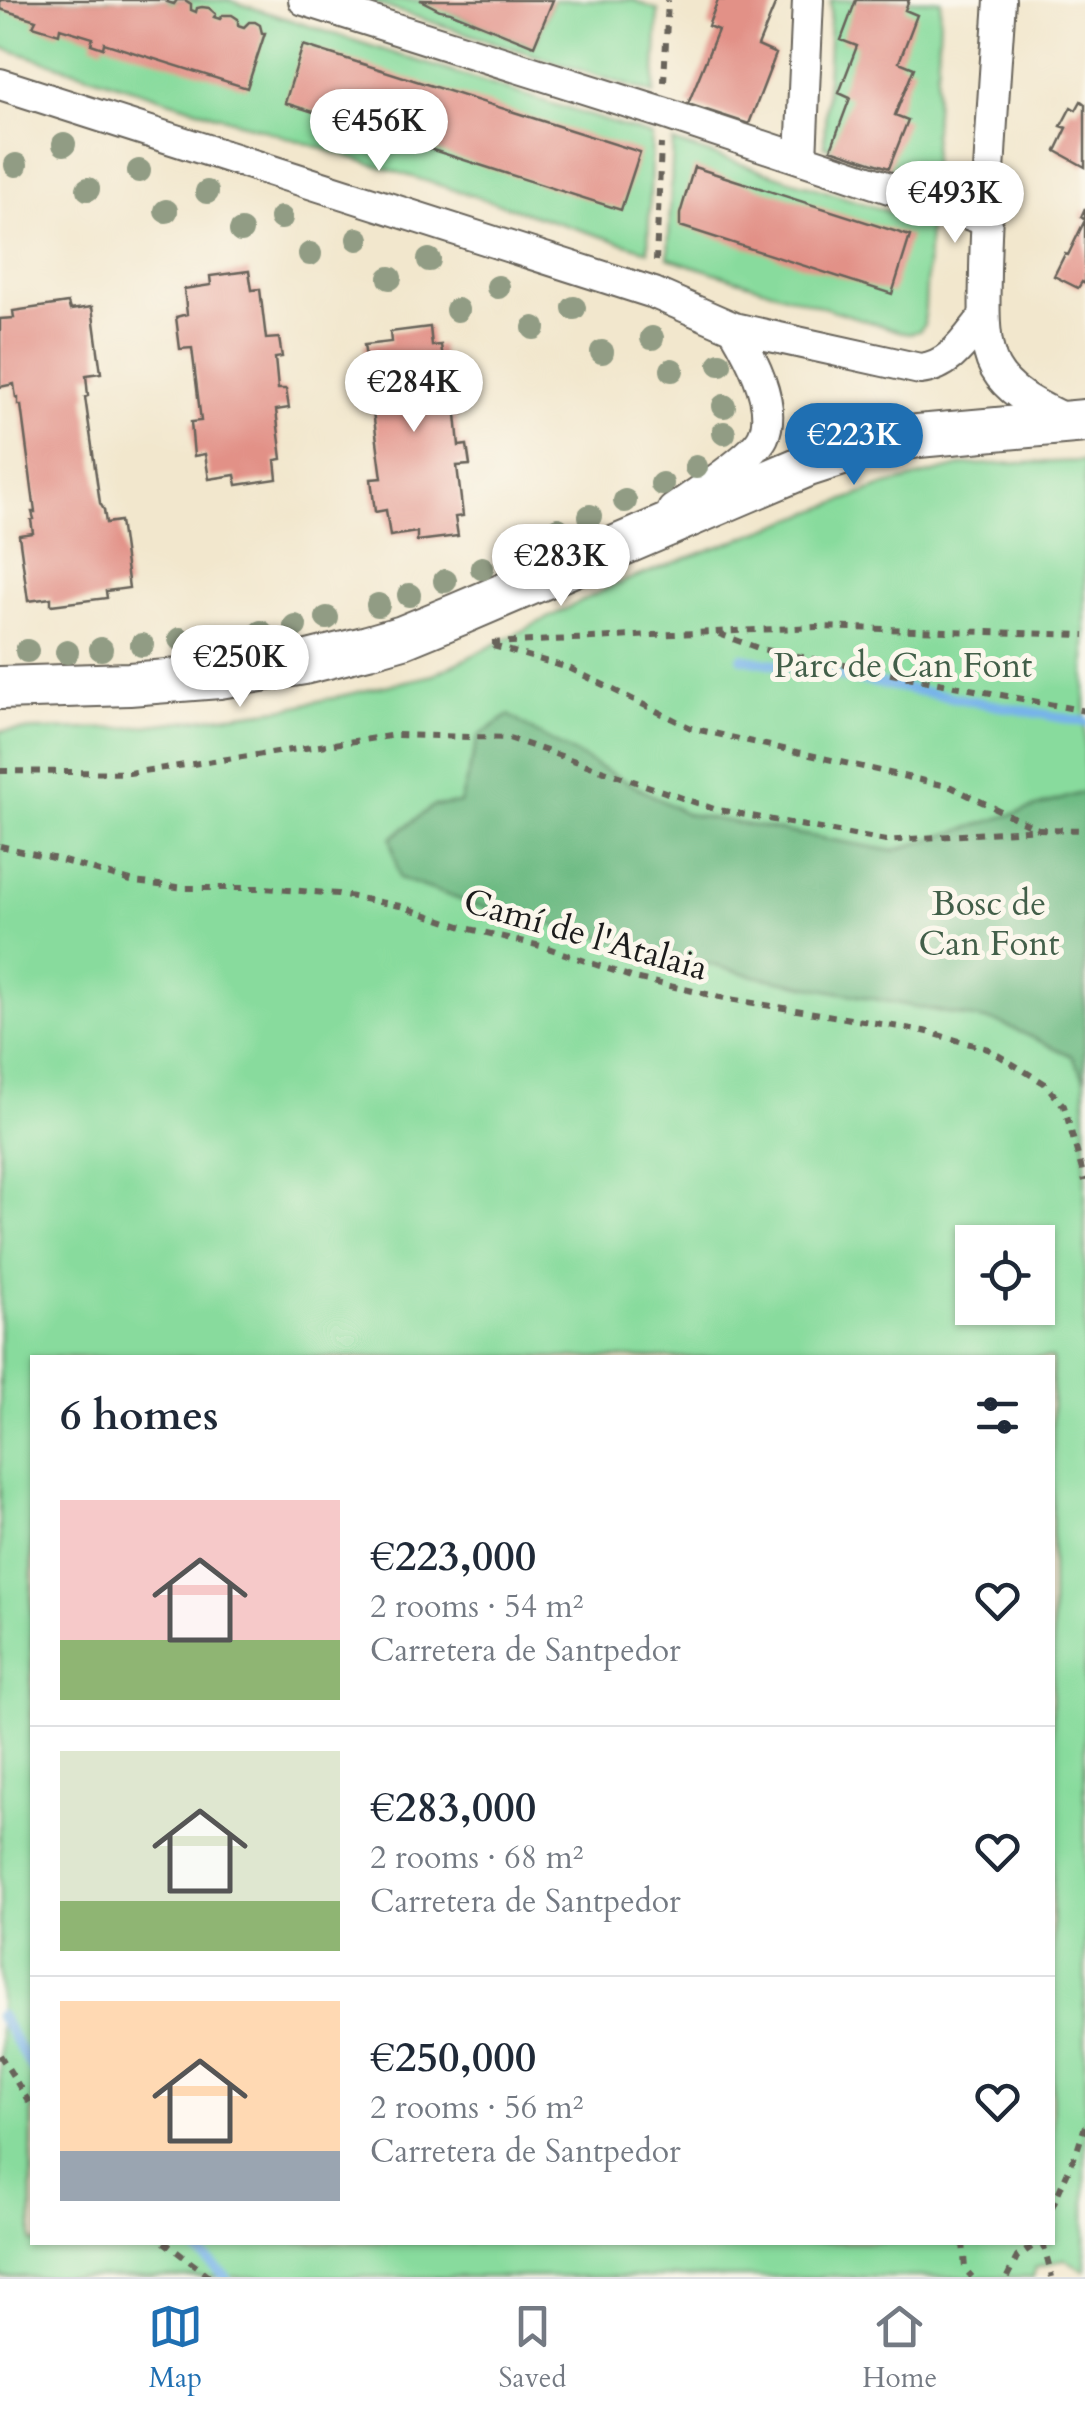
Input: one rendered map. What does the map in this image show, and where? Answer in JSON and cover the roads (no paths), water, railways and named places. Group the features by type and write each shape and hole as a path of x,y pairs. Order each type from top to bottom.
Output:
{"street":[{"path":"304,0 986,220"},
{"path":"802,158 808,0"},
{"path":"1000,0 986,220 984,317 992,362 1018,394 1077,421"},
{"path":"0,84 654,292 734,328 920,369 935,367 950,357 984,317"},
{"path":"635,538 752,451 764,435 764,390 734,328"},
{"path":"0,688 129,684 304,663 402,637 808,465 872,444 1077,421"}],"waterway":[{"path":"742,658 1085,722"},
{"path":"0,2015 30,2066"},
{"path":"191,2245 226,2277"}],"park label":[{"name":"Parc de Can Font","path":"903,665"},
{"name":"Bosc de Can Font","path":"989,923"}]}
